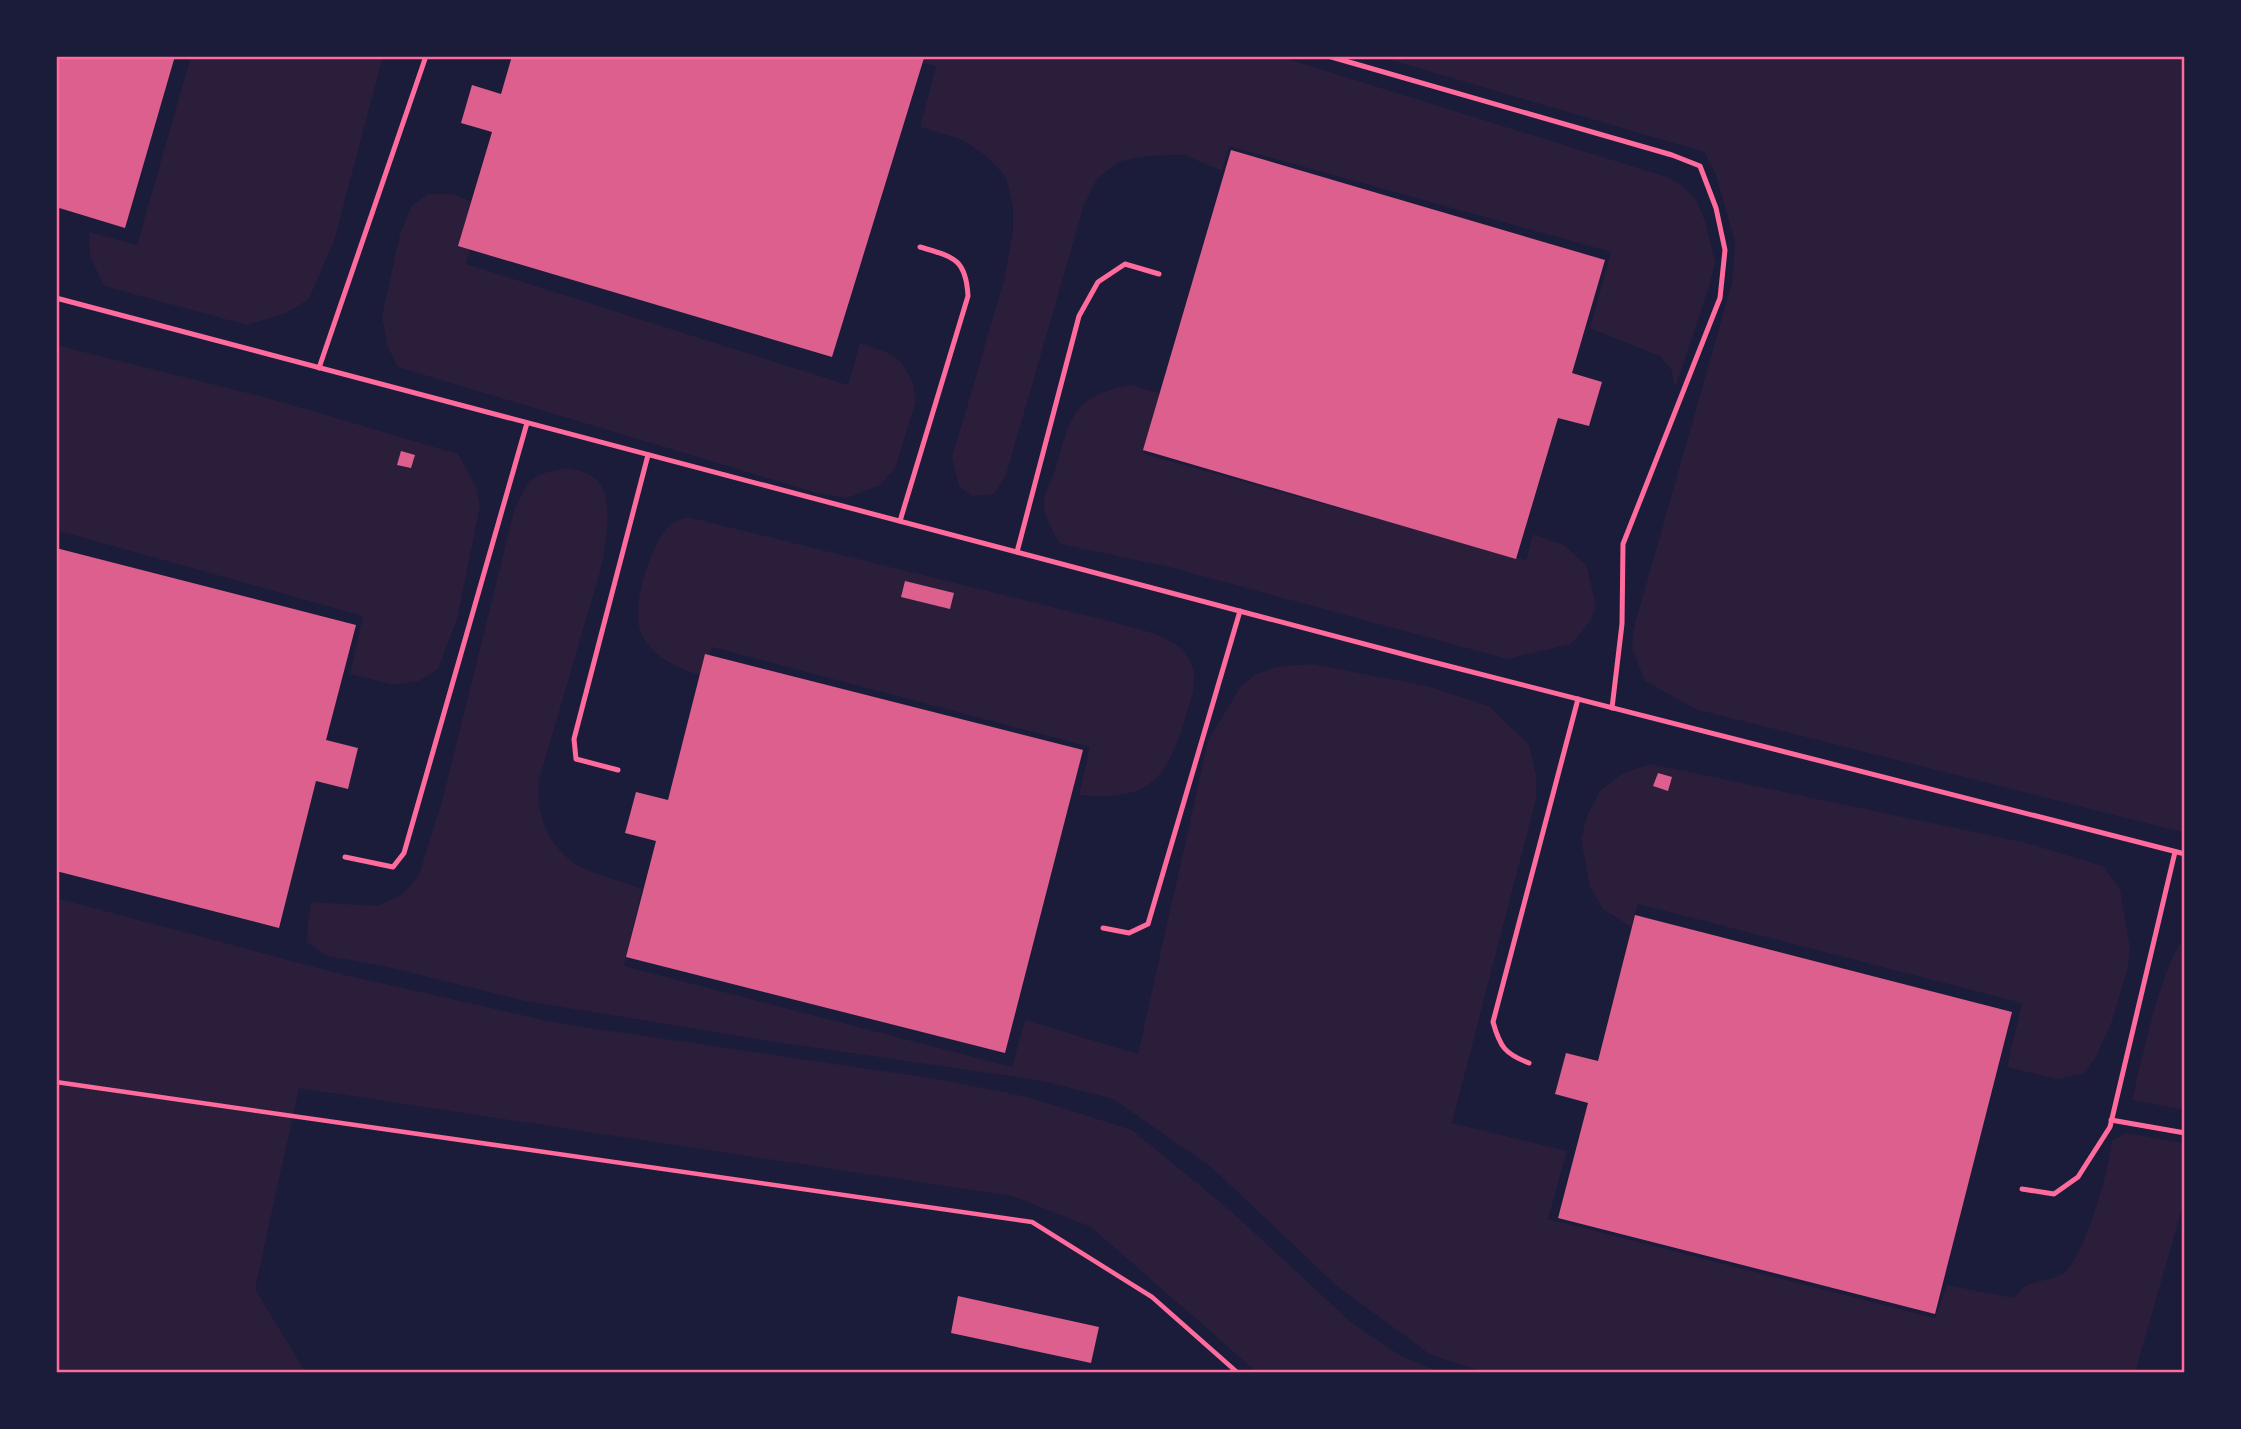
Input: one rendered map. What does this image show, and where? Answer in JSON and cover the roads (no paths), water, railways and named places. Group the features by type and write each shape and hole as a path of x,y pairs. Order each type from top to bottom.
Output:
{"lane":[{"path":"319,368 426,56"},
{"path":"1328,56 1672,155 1700,166 1716,208 1725,250 1720,298 1623,544 1622,624 1612,708"},
{"path":"900,522 968,296 967,276 959,264 948,256 920,247"},
{"path":"1017,552 1079,316 1098,282 1125,264 1159,274"},
{"path":"56,298 1240,611 2185,854"},
{"path":"345,857 393,867 404,853 527,423"},
{"path":"618,770 576,759 575,739 648,455"},
{"path":"1103,928 1129,933 1148,923 1240,611"},
{"path":"1529,1063 1510,1056 1498,1039 1493,1022 1578,699"},
{"path":"2022,1189 2054,1194 2078,1177 2109,1127 2175,852"},
{"path":"2111,1120 2185,1133"}]}
